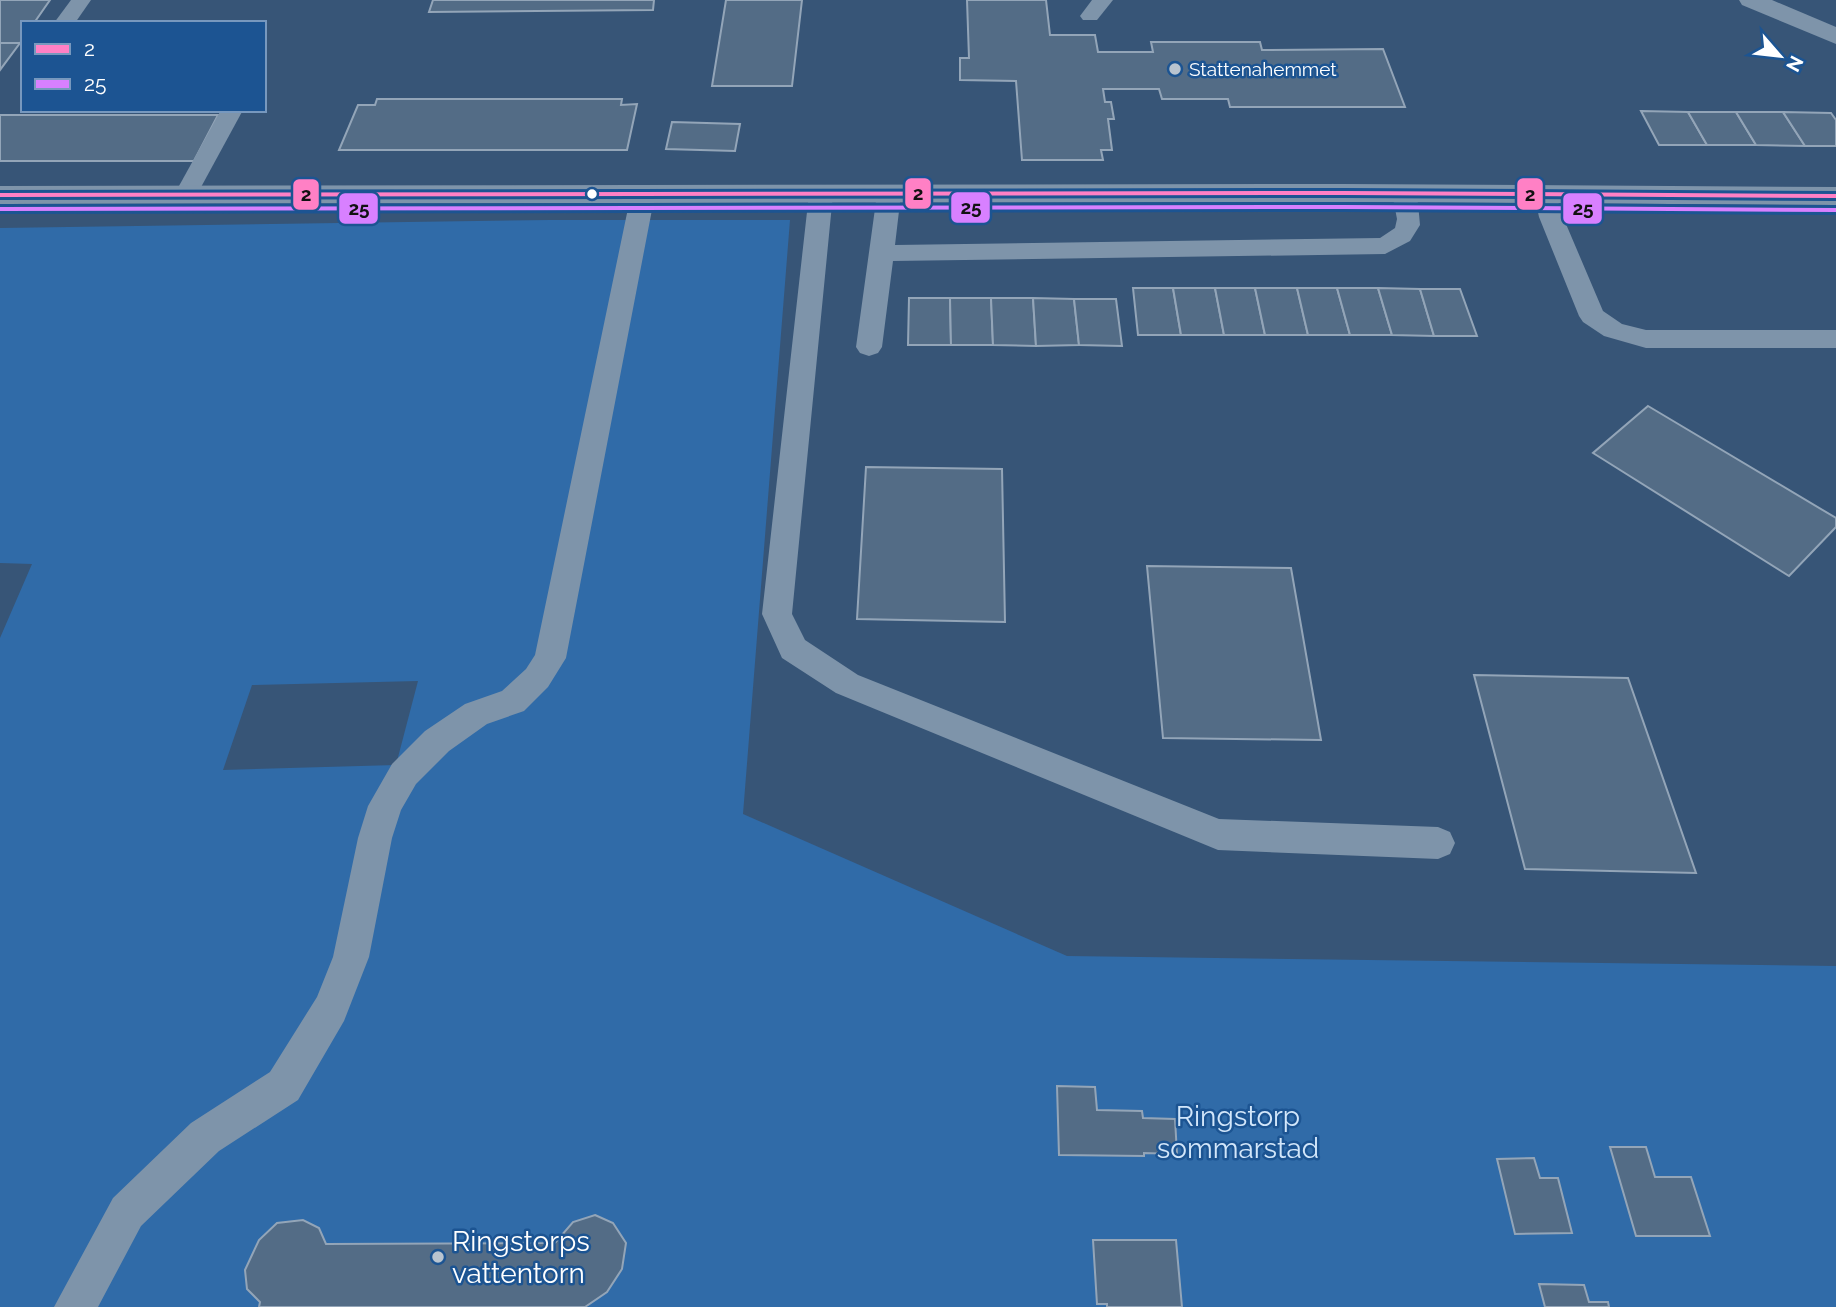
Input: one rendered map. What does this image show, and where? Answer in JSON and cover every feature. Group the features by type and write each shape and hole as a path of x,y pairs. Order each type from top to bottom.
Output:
{"street":[{"path":"1751,0 1836,36"},
{"path":"0,195 1404,193 1836,196"}],"lane":[{"path":"65,21 81,0"},
{"path":"186,195 231,112"},
{"path":"881,253 1385,246 1403,237 1409,227 1410,216 1404,193"},
{"path":"75,1307 127,1212 205,1137 284,1086 336,995 351,957 384,806 404,774 437,741 476,714 513,701 537,678 550,658 643,194"},
{"path":"821,194 777,614 793,649 847,684 1218,834 1438,843"},
{"path":"869,347 889,194"},
{"path":"1546,194 1551,217 1592,316 1612,330 1646,339 1836,339"}],"green space":[{"name":"Ringstorp sommarstad","path":"551,220 790,220 743,814 1067,956 1836,966 1836,1307 0,1307 0,638 32,564 0,563 0,228","holes":["418,681 396,765 223,770 252,685"]}],"building":[{"path":"0,0 50,0 35,21 21,21 20,43 0,43"},
{"path":"433,0 654,0 653,10 429,12"},
{"path":"726,0 802,0 792,86 712,86"},
{"name":"Stattenahemmet","path":"967,0 1046,0 1050,35 1095,35 1098,52 1153,52 1151,42 1260,42 1262,50 1383,49 1405,107 1230,107 1228,99 1162,99 1159,89 1103,89 1105,102 1111,102 1114,119 1108,119 1112,150 1101,150 1103,160 1022,160 1016,81 960,80 960,58 969,58"},
{"path":"0,43 20,43 0,70"},
{"path":"377,99 622,99 621,105 637,104 627,150 339,150 358,105 375,105"},
{"path":"1641,111 1688,112 1707,145 1659,145"},
{"path":"1688,112 1736,112 1756,145 1707,145"},
{"path":"1736,112 1783,112 1805,146 1756,145"},
{"path":"1783,112 1831,113 1836,120 1836,146 1805,146"},
{"path":"0,115 218,115 194,161 0,161"},
{"path":"672,122 740,124 735,151 666,149"},
{"path":"1133,288 1173,288 1181,335 1138,335"},
{"path":"1173,288 1215,288 1224,335 1181,335"},
{"path":"1215,288 1255,288 1265,335 1224,335"},
{"path":"1255,288 1297,288 1308,335 1265,335"},
{"path":"1297,288 1337,288 1350,335 1308,335"},
{"path":"1337,288 1378,288 1392,335 1350,335"},
{"path":"1378,288 1420,289 1434,336 1392,335"},
{"path":"1420,289 1460,289 1477,336 1434,336"},
{"path":"909,298 950,298 951,345 908,345"},
{"path":"950,298 991,298 993,345 951,345"},
{"path":"991,298 1033,298 1036,346 993,345"},
{"path":"1033,298 1074,299 1079,345 1036,346"},
{"path":"1074,299 1116,299 1122,346 1079,345"},
{"path":"1648,406 1836,518 1836,527 1789,576 1593,453"},
{"path":"866,467 1002,469 1005,622 857,619"},
{"path":"1147,566 1291,568 1321,740 1163,738"},
{"path":"1474,675 1628,678 1696,873 1525,869"},
{"path":"1057,1086 1095,1087 1097,1110 1142,1111 1143,1118 1175,1119 1177,1154 1059,1155"},
{"path":"1610,1147 1646,1147 1655,1177 1691,1177 1710,1236 1636,1236"},
{"path":"1534,1158 1540,1178 1558,1178 1572,1233 1515,1234 1497,1159"},
{"name":"Ringstorps vattentorn","path":"595,1215 613,1223 626,1243 622,1269 607,1292 585,1307 259,1307 260,1302 247,1289 245,1270 259,1240 277,1223 303,1220 319,1228 326,1244 555,1243 573,1222"},
{"path":"1093,1240 1176,1240 1182,1307 1107,1307 1107,1304 1097,1304"},
{"path":"1539,1284 1584,1285 1589,1302 1608,1302 1609,1307 1545,1307"}],"transit line":[{"name":"2","path":"0,195 1345,193 1836,196"},
{"name":"25","path":"0,209 1345,207 1836,210"}],"place":[{"name":"Stattenahemmet","path":"1175,69"},
{"name":"Ringstorps vattentorn","path":"438,1257"}]}
